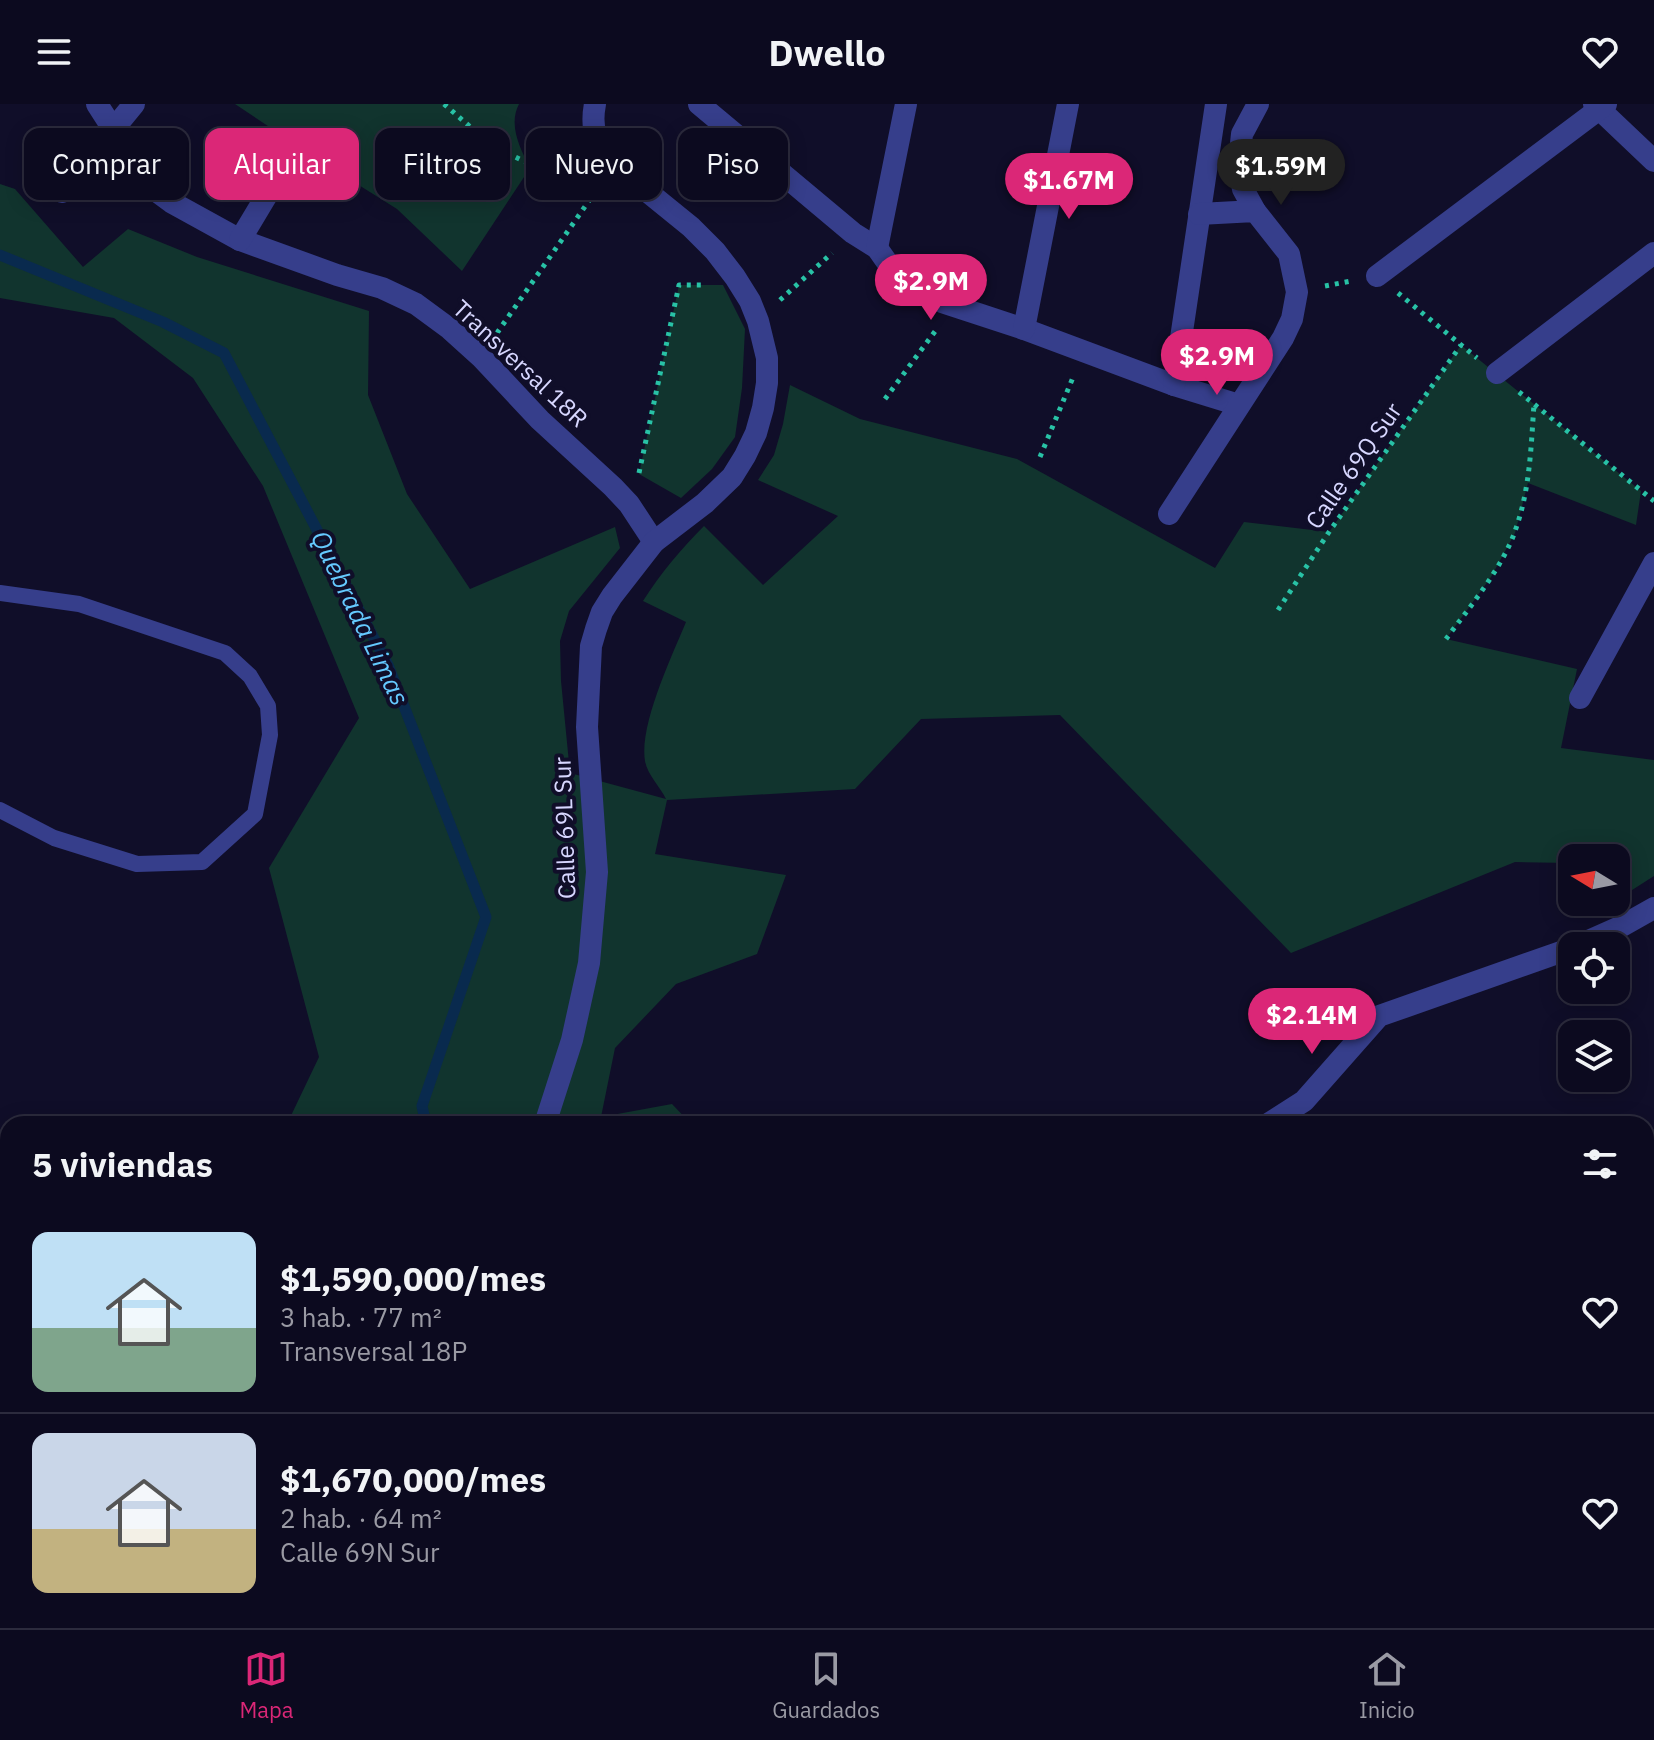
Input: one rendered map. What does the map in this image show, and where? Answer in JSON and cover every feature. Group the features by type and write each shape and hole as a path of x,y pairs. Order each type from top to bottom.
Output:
{"street":[{"name":"Transversal 18R","path":"97,104 112,128"},
{"path":"114,128 134,104"},
{"path":"594,128 595,104"},
{"path":"699,104 853,233 877,248 896,275 918,290 954,306 1174,385 1239,405"},
{"path":"877,248 906,104"},
{"path":"1024,329 1068,104"},
{"path":"1174,385 1216,104"},
{"path":"1169,514 1283,338 1292,319 1297,292 1289,254 1255,211 1243,189 1240,172 1242,134 1258,104"},
{"path":"1377,276 1600,106 1654,161"},
{"name":"Transversal 18R","path":"168,200 240,240 382,288 416,304 481,357 540,420 613,487 629,504 654,542"},
{"path":"240,240 264,200"},
{"name":"Calle 69L Sur","path":"548,1116 572,1040 589,963 597,872 587,727 591,646 602,612 654,542 705,503 732,477 756,433 767,383 767,358 750,301 715,251 658,200"},
{"path":"1199,214 1255,211"},
{"path":"1497,373 1654,253"},
{"path":"1580,698 1654,563"},
{"path":"1608,932 1654,908"},
{"path":"1281,1116 1304,1101 1379,1016 1558,953"}],"lane":[{"path":"0,593 79,604 225,653 250,676 268,706 270,735 255,814 202,862 137,864 54,838 0,810"}],"path":[{"path":"444,104 491,145 526,162"},
{"path":"481,357 590,200"},
{"path":"758,321 853,233"},
{"path":"629,504 639,474 679,285"},
{"path":"885,399 954,306"},
{"name":"Calle 69Q Sur","path":"1278,610 1461,345"},
{"path":"1040,457 1084,352"},
{"path":"1446,639 1491,577 1515,533 1528,482 1534,404"}],"green space":[{"path":"235,104 519,104 515,128 526,159 526,174 510,198 510,128 375,128 375,195 359,185 359,128 271,128"},
{"path":"0,184 15,189 83,267 128,229 197,257 369,311 368,395 407,494 470,589 615,527 620,548 569,611 560,641 570,773 666,799 646,766 644,746 658,691 686,622 643,601 671,562 704,526 763,585 838,516 758,480 774,455 790,385 860,419 1017,459 1215,568 1244,522 1329,532 1461,345 1641,491 1636,525 1528,483 1515,533 1491,577 1446,639 1577,669 1561,748 1654,760 1654,876 1630,891 1630,844 1558,844 1558,863 1515,862 1291,953 1060,715 921,719 855,789 667,800 655,854 786,875 757,954 676,984 615,1048 601,1116 291,1116 319,1057 269,868 359,718 263,486 193,378 114,318 0,298"},
{"path":"383,200 509,200 462,271 397,209"},
{"path":"679,285 723,285 745,329 742,388 735,437 712,469 681,498 639,474"},
{"path":"672,1104 683,1116 606,1116"}],"waterway":[{"name":"Quebrada Limas","path":"0,255 163,322 224,353 388,665 486,917 422,1106 424,1116"}]}
